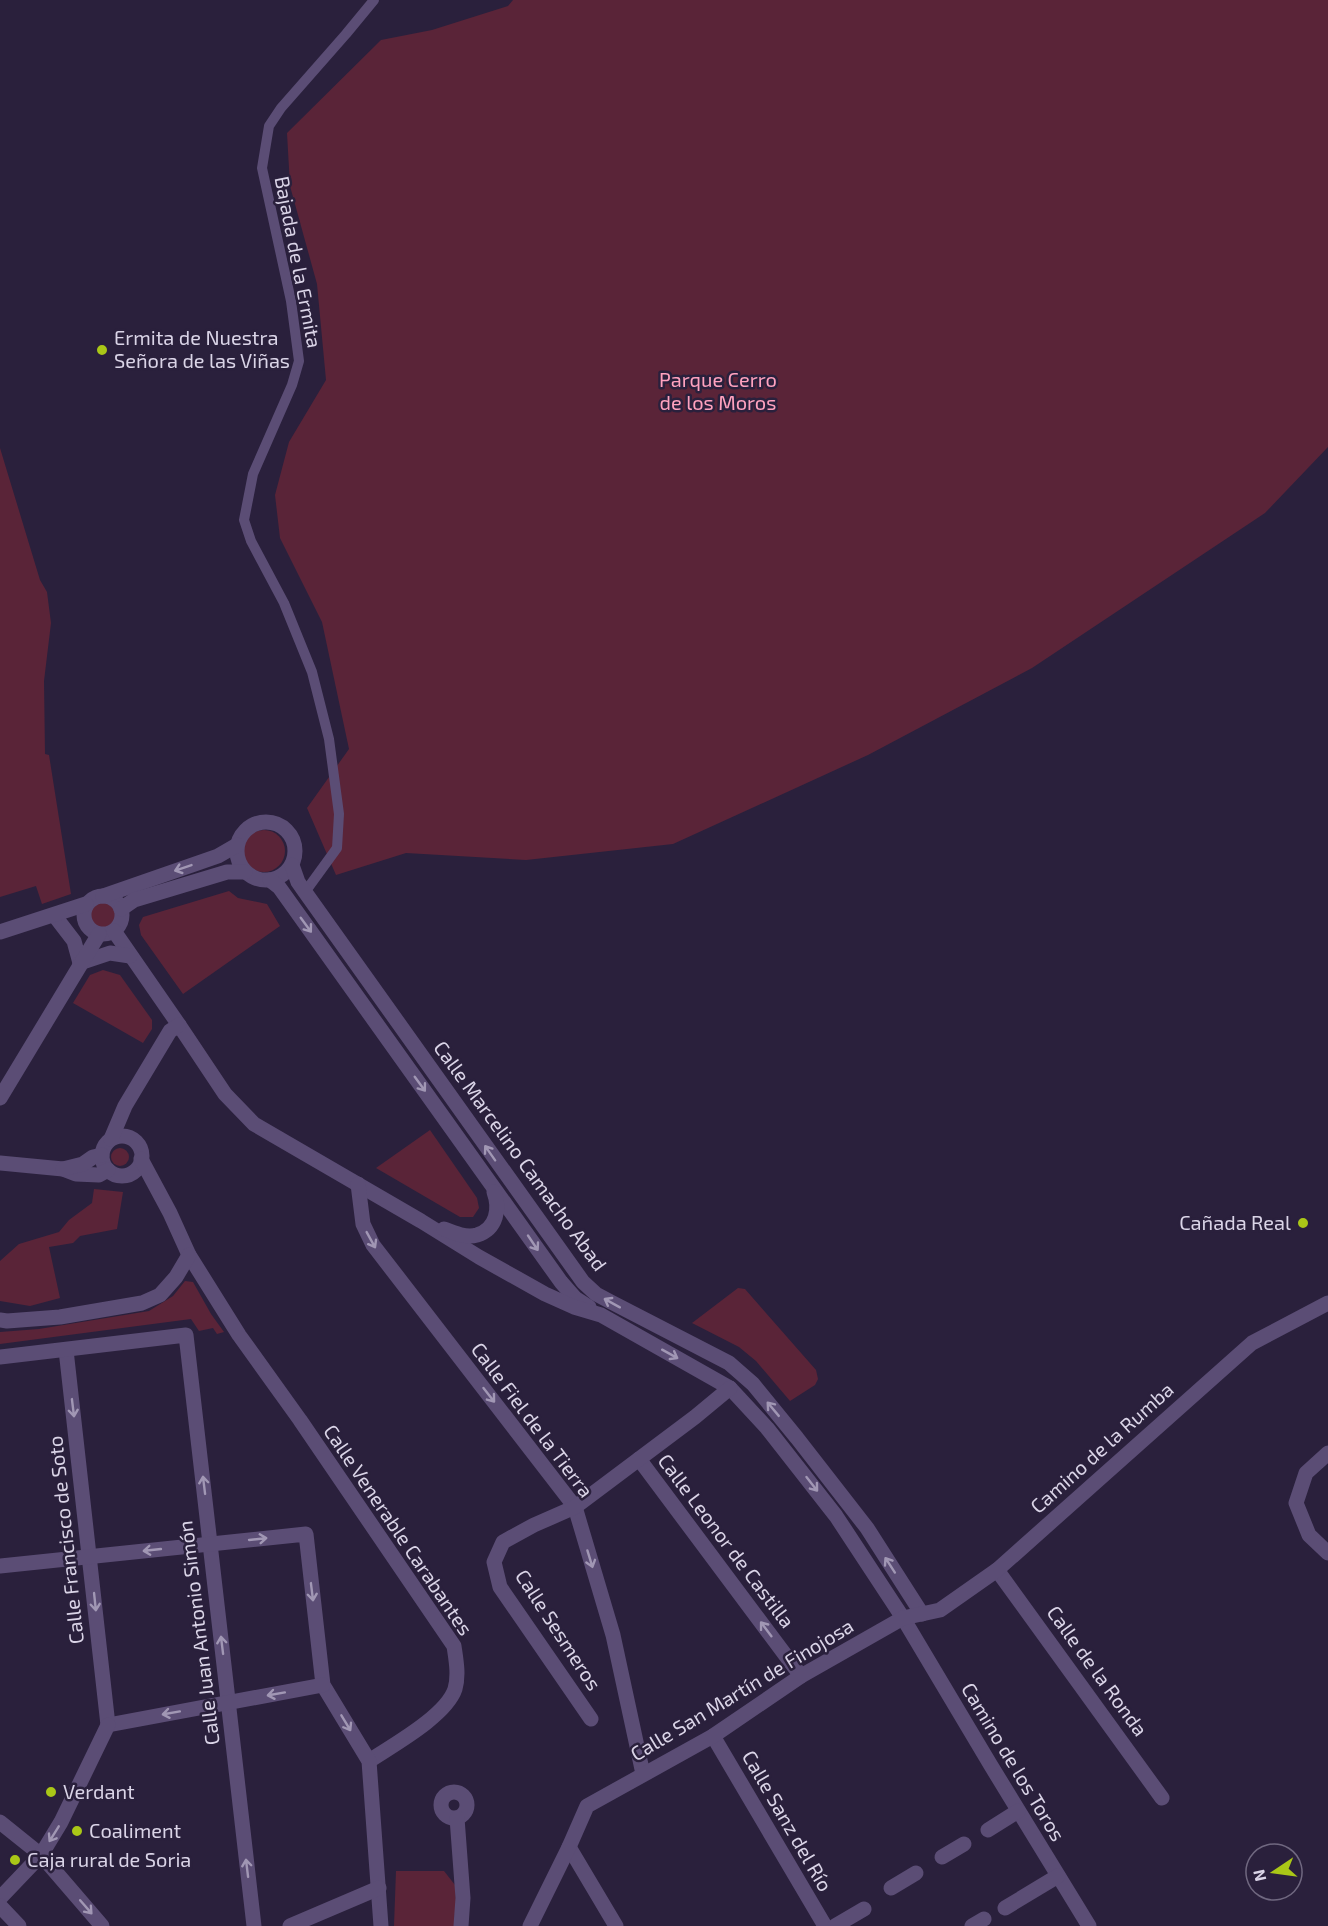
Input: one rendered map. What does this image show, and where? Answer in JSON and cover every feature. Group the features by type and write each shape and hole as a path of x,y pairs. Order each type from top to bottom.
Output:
{"street":[{"name":"Bajada de la Ermita","path":"305,892 337,848 339,814 328,739 312,672 284,603 251,541 243,520 253,474 292,385 299,361 291,301 262,168 268,126 374,0"},
{"path":"121,909 134,900 226,872 245,872 261,880 279,878 292,865 295,855 295,845 285,828 276,822 266,821 247,828 240,836 237,845 239,864 245,872"},
{"path":"0,1098 80,963 94,923 91,899 218,856 237,845"},
{"name":"Calle Marcelino Camacho Abad","path":"292,865 298,882 583,1282 611,1302 729,1363 753,1384 867,1528 922,1614"},
{"name":"Calle Marcelino Camacho Abad","path":"270,880 279,887 561,1282 575,1298 601,1315"},
{"path":"0,932 54,915 94,923 121,922 121,909 114,899 103,896"},
{"path":"54,915 74,941 80,963"},
{"path":"94,923 130,956 225,1094 245,1116 285,1143 545,1294 574,1307 601,1315"},
{"path":"80,963 110,953 130,956"},
{"path":"111,1140 121,1136 131,1138 140,1147 141,1159 137,1168 129,1174 118,1175 108,1170 102,1155 103,1149 111,1140 125,1106 170,1031 179,1025"},
{"path":"125,1106 131,1138"},
{"path":"63,1169 83,1164 93,1157 102,1155"},
{"name":"Calle Venerable Carabantes","path":"141,1159 189,1255 239,1335 300,1420 370,1526 454,1646 457,1667 454,1689 441,1712 369,1761"},
{"path":"0,1163 63,1169 76,1174 99,1175 108,1170"},
{"path":"129,1174 159,1194"},
{"path":"421,1221 459,1235 476,1235 484,1231 494,1222 498,1212 498,1202 488,1178"},
{"name":"Calle Fiel de la Tierra","path":"358,1184 363,1224 373,1245 575,1507 613,1635 643,1774"},
{"path":"2,1319 60,1317 142,1303 160,1295 176,1277 189,1255"},
{"name":"Camino de la Rumba","path":"903,1618 940,1610 997,1570 1252,1343 1328,1304"},
{"name":"Camino de los Toros","path":"601,1315 730,1388 767,1428 836,1516 903,1618 1089,1926"},
{"name":"Calle Juan Antonio Simón","path":"66,1350 186,1335 254,1926"},
{"path":"0,1357 66,1350"},
{"name":"Calle Francisco de Soto","path":"66,1350 108,1725"},
{"path":"575,1507 730,1388"},
{"path":"1328,1453 1306,1473 1296,1503 1309,1535 1328,1553"},
{"name":"Calle Leonor de Castilla","path":"639,1460 801,1676"},
{"name":"Calle Sesmeros","path":"575,1507 503,1542 494,1562 500,1587 591,1719"},
{"path":"0,1566 306,1533 323,1685 369,1761 381,1926"},
{"name":"Calle de la Ronda","path":"997,1570 1162,1798"},
{"name":"Calle San Martín de Finojosa","path":"530,1924 569,1847 586,1806 713,1736 801,1676 903,1618"},
{"path":"0,1898 41,1855 62,1822 108,1725 323,1685"},
{"name":"Calle Sanz del Río","path":"713,1736 825,1926"},
{"path":"988,1830 1018,1811"},
{"path":"457,1818 463,1898 461,1926"},
{"path":"0,1822 41,1855 102,1926"},
{"path":"942,1857 964,1844"},
{"path":"569,1847 616,1926"},
{"path":"891,1888 916,1873"},
{"path":"1005,1908 1058,1876"},
{"path":"290,1926 379,1888"},
{"path":"0,1906 20,1926"},
{"path":"835,1926 864,1909"}],"green space":[{"name":"Parque Cerro de los Moros","path":"513,0 1328,0 1328,447 1265,513 1032,668 868,755 673,844 526,860 406,853 336,875 307,808 349,749 322,622 280,538 275,495 289,442 326,380 317,284 290,186 287,133 381,40 432,30 508,6"},
{"path":"0,448 40,580 47,592 51,623 44,681 45,754 49,755 71,894 42,904 36,886 0,897"},
{"path":"264,830 279,836 285,851 279,866 264,872 249,866 243,851 249,836"},
{"path":"229,891 238,898 267,904 280,926 183,994 141,935 139,925 143,917"},
{"path":"102,901 112,905 116,915 112,925 102,929 92,925 88,915 92,905"},
{"path":"103,970 120,975 152,1020 152,1029 143,1043 73,1003 90,975"},
{"path":"430,1130 477,1198 479,1208 473,1217 460,1217 376,1168"},
{"path":"120,1148 126,1151 129,1157 126,1163 120,1166 114,1163 111,1157 114,1151"},
{"path":"94,1189 123,1192 117,1229 80,1236 73,1243 49,1247 60,1298 30,1306 0,1301 0,1261 19,1244 59,1232 69,1220 92,1203"},
{"path":"185,1281 193,1282 224,1332 217,1334 213,1328 199,1331 191,1319 0,1344 0,1332 39,1329 149,1311 173,1296"},
{"path":"738,1288 745,1289 816,1370 818,1379 815,1385 790,1401 756,1361 739,1347 692,1323"},
{"path":"396,1871 444,1871 455,1885 454,1926 394,1926"}],"place":[{"name":"Ermita de Nuestra Señora de las Viñas","path":"102,350"},
{"name":"Cañada Real","path":"1303,1223"},
{"name":"Verdant","path":"51,1792"},
{"name":"Coaliment","path":"77,1831"},
{"name":"Caja rural de Soria","path":"15,1860"}]}
